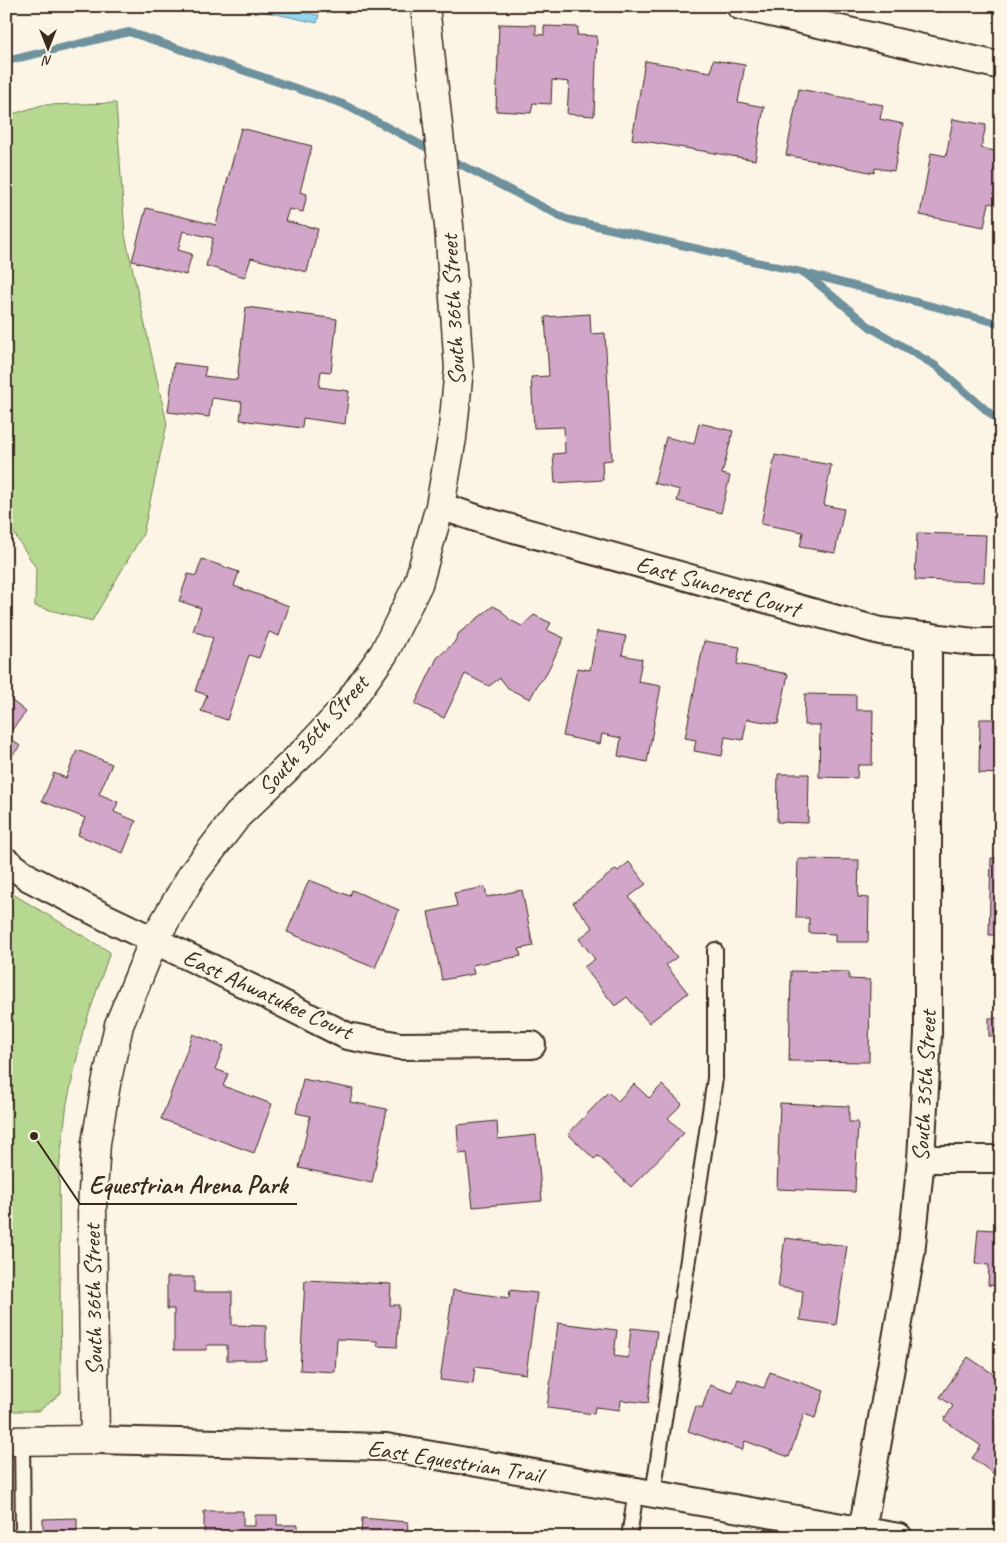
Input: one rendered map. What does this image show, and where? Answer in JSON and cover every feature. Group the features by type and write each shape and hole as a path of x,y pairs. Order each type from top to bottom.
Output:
{"street":[{"name":"South 36th Street","path":"95,1440 92,1208 96,1143 119,1025 154,940 192,875 238,815 307,749 344,708 384,653 418,584 440,506 452,438 459,369 449,226 425,6"},
{"path":"740,6 1001,66"},
{"name":"East Suncrest Court","path":"440,506 482,520 880,631 974,642 1001,642"},
{"name":"South 35th Street","path":"862,1534 911,1254 922,1159 928,1034 928,636"},
{"name":"East Ahwatukee Court","path":"6,861 29,878 347,1036 400,1046 532,1045"},
{"path":"922,1159 1001,1159"},
{"name":"East Equestrian Trail","path":"14,1441 95,1440 386,1447 645,1492 862,1534 899,1537"}],"lane":[{"path":"630,1537 645,1492 714,1087 714,950"},
{"path":"14,1441 23,1537"}],"green space":[{"path":"116,103 125,235 167,424 143,534 92,621 35,606 36,568 6,521 6,116 42,105"},
{"path":"6,890 110,952 83,1031 67,1103 59,1169 61,1393 39,1411 6,1411"}],"water":[{"path":"249,6 302,6 301,12 319,15 317,23 249,8"}],"building":[{"path":"499,24 536,25 536,34 544,35 544,26 578,27 577,35 597,36 594,116 567,114 569,82 552,80 551,104 533,103 531,113 496,111"},
{"path":"713,60 745,65 738,102 764,107 755,160 632,139 645,61 711,72"},
{"path":"799,89 883,105 880,119 903,124 894,171 875,168 874,173 786,155"},
{"path":"953,119 986,125 981,148 999,152 1001,145 1001,205 989,203 984,227 920,215 931,153 946,156"},
{"path":"241,128 312,146 300,192 307,194 303,212 289,209 285,221 318,229 307,272 251,258 245,277 206,266 213,238 183,231 178,250 192,254 186,275 132,261 146,208 216,225"},
{"path":"246,307 337,319 331,372 321,371 319,387 349,391 345,424 303,418 302,428 240,420 242,402 212,398 209,417 168,412 174,363 206,367 204,376 237,380"},
{"path":"590,314 591,334 605,333 612,460 602,461 603,480 555,483 553,454 565,453 564,427 534,428 531,377 549,376 545,317"},
{"path":"699,423 733,431 722,474 730,476 721,513 677,501 680,490 654,483 666,437 694,444"},
{"path":"775,455 831,465 824,505 844,509 835,553 800,547 803,532 761,524"},
{"path":"917,533 986,535 984,582 915,580"},
{"path":"202,559 239,572 234,586 289,606 279,636 269,632 259,658 249,655 227,720 201,711 207,695 195,691 213,638 193,631 201,608 179,601 188,574 196,576"},
{"path":"493,606 501,610 510,620 522,626 534,615 551,623 547,630 564,638 544,678 538,684 530,699 509,689 500,678 489,686 465,674 444,718 415,704 437,658 454,643 459,633"},
{"path":"597,631 626,636 622,655 642,659 638,682 661,686 647,762 618,756 621,738 602,734 600,744 563,736 577,668 590,670"},
{"path":"704,641 740,647 737,664 788,674 778,724 747,719 743,740 725,737 722,756 694,751 696,740 685,738"},
{"path":"805,694 856,695 856,710 873,710 872,765 858,765 857,778 819,777 820,725 804,725"},
{"path":"6,696 26,712 7,736 20,746 6,763"},
{"path":"980,719 1001,719 1001,786 999,786 1000,774 979,773"},
{"path":"77,750 112,764 99,794 118,802 114,812 136,821 123,853 78,835 85,818 42,801 54,773 66,778"},
{"path":"778,774 809,774 808,823 777,822"},
{"path":"991,858 1001,858 1001,935 989,935"},
{"path":"798,859 859,860 858,897 869,898 868,942 835,942 835,934 809,933 809,918 796,918"},
{"path":"629,862 646,884 629,897 677,957 666,965 688,993 649,1023 627,997 615,1006 584,967 595,959 579,939 593,928 573,903 616,869 618,871"},
{"path":"309,880 350,896 352,890 399,910 375,968 287,932"},
{"path":"485,887 487,897 522,890 533,946 519,949 521,956 472,965 474,974 442,980 428,912 457,906 454,893"},
{"path":"791,971 849,972 849,979 870,980 869,1062 789,1061"},
{"path":"989,1018 1001,1018 1001,1036 989,1036"},
{"path":"193,1034 224,1046 215,1069 228,1074 223,1086 272,1104 254,1153 161,1119"},
{"path":"995,1058 1001,1058 1001,1094 995,1094"},
{"path":"303,1079 353,1089 350,1102 387,1109 372,1183 299,1168 310,1116 296,1113"},
{"path":"634,1084 649,1098 662,1085 682,1104 668,1118 684,1133 631,1187 598,1156 594,1159 568,1134 608,1092 618,1101"},
{"path":"780,1103 849,1106 849,1122 858,1122 855,1192 777,1189"},
{"path":"497,1121 498,1139 536,1135 542,1201 473,1207 467,1153 459,1154 457,1125"},
{"path":"997,1200 1001,1201 1001,1286 988,1285 989,1265 975,1264 978,1229 995,1230"},
{"path":"785,1238 847,1246 836,1325 800,1320 803,1291 778,1287"},
{"path":"167,1277 194,1277 194,1292 232,1292 232,1325 266,1326 266,1360 227,1360 227,1345 207,1345 207,1350 174,1350 174,1309 167,1309"},
{"path":"305,1280 391,1284 390,1305 399,1305 397,1347 377,1346 377,1341 337,1339 335,1372 300,1370"},
{"path":"453,1290 509,1298 510,1290 537,1293 526,1374 475,1367 473,1384 440,1380"},
{"path":"558,1323 617,1330 614,1356 628,1358 631,1328 657,1331 648,1403 621,1400 620,1410 595,1407 594,1414 547,1408"},
{"path":"968,1357 1001,1379 1001,1479 972,1458 981,1446 944,1420 953,1406 940,1397"},
{"path":"770,1372 824,1391 815,1418 804,1414 789,1457 745,1441 742,1450 688,1431 696,1406 702,1408 710,1385 733,1393 738,1379 764,1388"},
{"path":"204,1511 243,1511 243,1526 255,1526 255,1515 277,1515 277,1525 298,1525 298,1537 204,1537"},
{"path":"77,1518 77,1537 43,1537 43,1519"},
{"path":"362,1518 408,1522 407,1537 361,1537"}],"waterway":[{"path":"6,61 129,32 343,104 435,152"},
{"path":"448,158 566,219 805,273 1001,324"},
{"path":"806,274 870,327 936,366 1001,423"}],"place":[{"name":"Equestrian Arena Park","path":"34,1136"}]}
